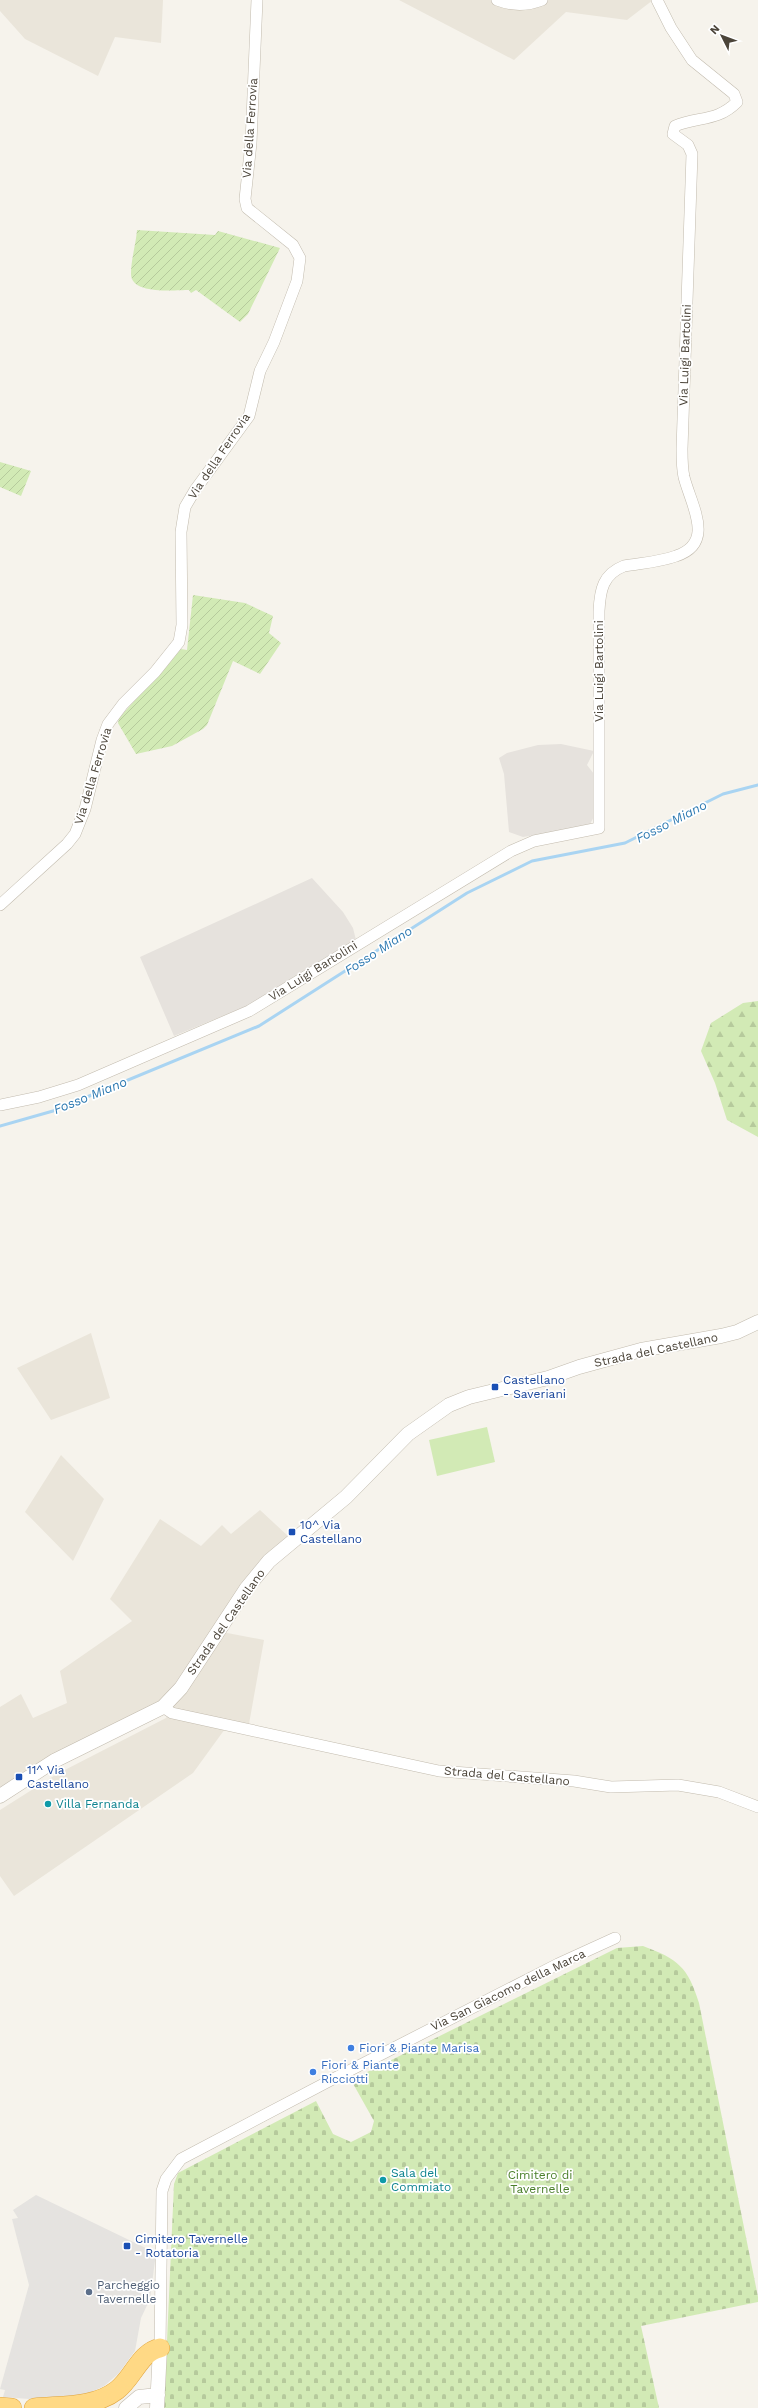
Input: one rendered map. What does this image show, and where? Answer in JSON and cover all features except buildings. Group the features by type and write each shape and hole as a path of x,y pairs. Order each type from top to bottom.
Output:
{"highway":[{"path":"34,2408 84,2404 100,2400 117,2391 129,2380 149,2352 160,2348"},
{"path":"0,2407 12,2408"}],"street":[{"name":"Via della Ferrovia","path":"0,905 67,844 75,834 85,810 102,740 108,724 123,704 156,672 179,642 182,625 181,532 185,507 249,416 260,371 274,342 297,281 300,258 293,245 247,208 245,199 251,143 257,0"},
{"path":"497,0 508,4 529,5 542,0"},
{"name":"Via Luigi Bartolini","path":"0,1105 39,1097 78,1085 249,1011 511,851 534,841 599,828 599,611 602,584 617,569 624,566 675,556 685,552 697,542 699,535 694,505 684,476 682,449 692,154 688,145 673,134 673,129 675,126 683,122 717,117 737,102 734,94 692,60 671,28 657,0"},
{"name":"Strada del Castellano","path":"0,1796 54,1761 163,1707 181,1688 261,1570 293,1540 346,1497 408,1434 449,1405 469,1397 548,1378 579,1367 641,1350 738,1332 758,1322"},
{"name":"Strada del Castellano","path":"163,1707 172,1713 439,1771 574,1781 611,1787 678,1785 719,1792 758,1807"},
{"name":"Via San Giacomo della Marca","path":"158,2402 162,2191 166,2179 181,2159 333,2078 551,1968 615,1938"},
{"path":"126,2408 136,2402 151,2384 159,2370"},
{"path":"136,2402 158,2402"}],"shaded area":[{"path":"0,0 163,0 161,43 115,37 98,76 25,39 0,11"},
{"path":"399,0 653,0 627,20 566,12 514,60"},
{"path":"561,744 594,751 587,765 594,774 595,815 590,824 584,827 523,837 509,832 504,774 499,758 507,753 538,745"},
{"path":"312,878 343,912 353,928 356,940 249,1005 174,1036 140,957"},
{"path":"91,1333 110,1398 51,1420 17,1368"},
{"path":"61,1455 104,1499 73,1561 25,1512"},
{"path":"260,1510 288,1536 261,1564 173,1687 157,1704 54,1754 0,1787 0,1707 21,1694 33,1718 67,1703 60,1671 132,1621 110,1599 160,1519 201,1546 222,1525 231,1534"},
{"path":"222,1632 264,1640 249,1724 230,1722 193,1773 14,1896 0,1876 0,1810 57,1774 166,1718"},
{"name":"Parcheggio Tavernelle","path":"36,2195 156,2253 150,2299 141,2318 135,2351 118,2374 104,2386 85,2395 29,2399 3,2397 5,2390 0,2389 29,2285 12,2219 18,2218 13,2210"}],"green space":[{"path":"137,230 215,235 218,231 280,248 248,314 240,322 196,290 191,293 189,290 155,290 138,285 133,281 131,274"},
{"path":"0,462 31,471 21,496 0,487"},
{"path":"193,595 245,603 273,616 269,633 281,643 260,674 233,661 207,725 203,729 172,746 136,754 118,723 119,718 181,649 187,650"},
{"path":"758,1001 758,1137 727,1120 715,1083 701,1051 711,1023 743,1003"},
{"path":"487,1427 495,1462 437,1476 429,1440"},
{"name":"Cimitero di Tavernelle","path":"643,1946 665,1955 680,1966 691,1981 699,2003 758,2297 758,2302 641,2326 659,2408 164,2408 174,2184 178,2173 316,2101 333,2134 351,2142 371,2132 374,2121 351,2080 617,1948"}],"waterway":[{"name":"Fosso Miano","path":"0,1126 53,1111 259,1026 467,893 532,861 625,843 723,794 758,785"}],"place":[{"name":"Castellano - Saveriani","path":"495,1387"},
{"name":"10^ Via Castellano","path":"292,1532"},
{"name":"11^ Via Castellano","path":"19,1777"},
{"name":"Villa Fernanda","path":"48,1804"},
{"name":"Fiori & Piante Marisa","path":"351,2048"},
{"name":"Fiori & Piante Ricciotti","path":"313,2072"},
{"name":"Sala del Commiato","path":"383,2180"},
{"name":"Cimitero Tavernelle - Rotatoria","path":"127,2246"},
{"name":"Parcheggio Tavernelle","path":"89,2292"}]}
